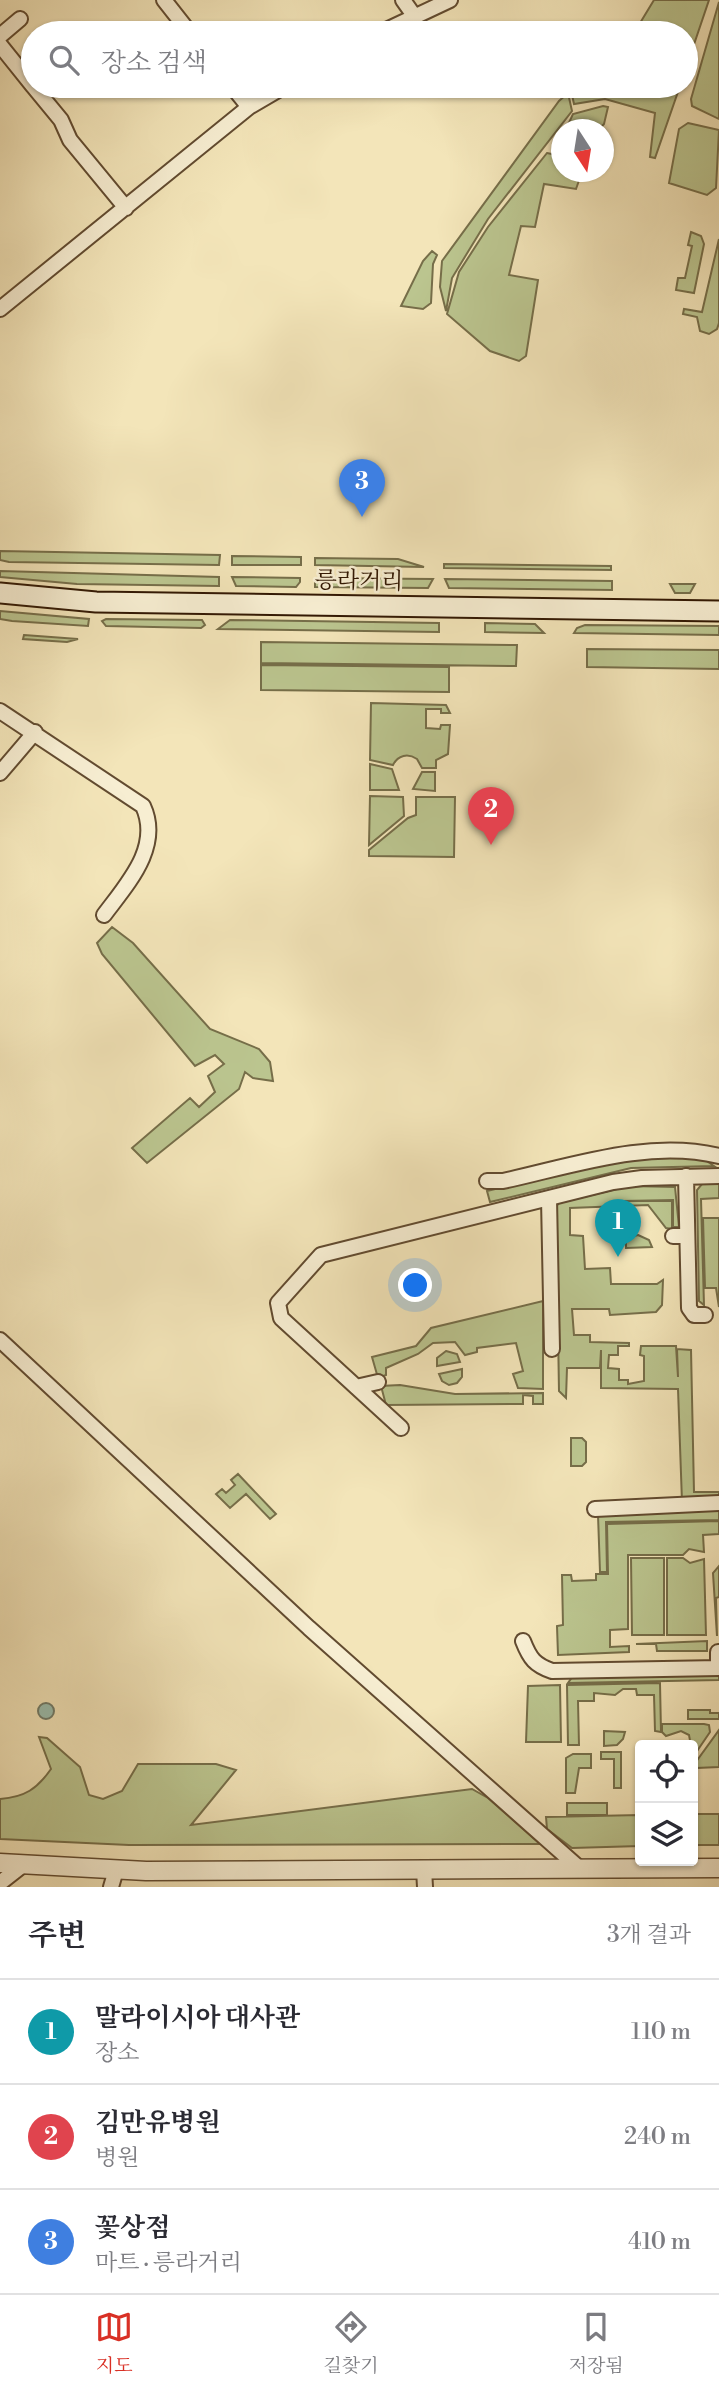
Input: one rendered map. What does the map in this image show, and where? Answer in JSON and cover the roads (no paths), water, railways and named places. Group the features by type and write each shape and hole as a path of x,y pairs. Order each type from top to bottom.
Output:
{"main road":[{"name":"릉라거리","path":"0,593 96,602 719,611"}],"street":[{"path":"164,0 181,21"},
{"path":"403,0 415,17"},
{"path":"406,21 450,0"},
{"path":"0,36 20,19"},
{"path":"0,45 21,71"},
{"path":"43,98 61,120 70,140 126,208"},
{"path":"242,98 249,107"},
{"path":"0,309 249,107 264,98"},
{"path":"0,711 144,806 150,821 145,852 133,877 104,915"},
{"path":"0,773 35,732"},
{"path":"486,1181 503,1181 627,1153 689,1152 719,1156"},
{"path":"686,1176 680,1236 689,1308 694,1315 705,1315"},
{"path":"401,1428 281,1318 278,1303 321,1255 421,1236 622,1181 719,1176"},
{"path":"550,1199 552,1349"},
{"path":"0,1340 292,1613 578,1867"},
{"path":"356,1387 379,1382"},
{"path":"595,1509 719,1503"},
{"path":"523,1642 529,1658 563,1678 719,1668 718,1652"},
{"path":"0,1863 113,1878 424,1878 578,1867 719,1868"},
{"path":"0,1883 23,1865"}],"place":[{"name":"꽃상점","path":"362,517"},
{"name":"김만유병원","path":"491,845"},
{"name":"말라이시아 대사관","path":"618,1257"}]}
